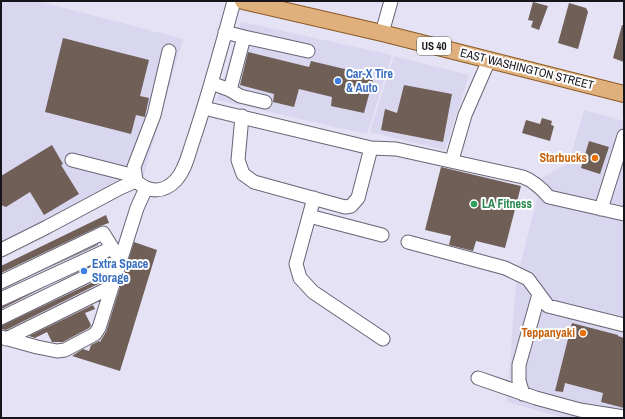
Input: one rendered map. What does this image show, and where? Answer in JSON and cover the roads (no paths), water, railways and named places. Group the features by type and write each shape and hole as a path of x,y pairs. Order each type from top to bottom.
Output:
{"main road":[{"name":"EAST WASHINGTON STREET","path":"243,1 382,33 624,94"}],"street":[{"path":"72,160 139,182 154,191 163,189 170,185 182,172 204,108 234,1"},
{"path":"382,33 391,1"},
{"path":"225,32 308,52"},
{"path":"230,90 244,37"},
{"path":"4,338 57,351 65,350 95,334 99,328 137,208 139,182 134,167 154,115 168,52"},
{"path":"452,160 465,115 489,60"},
{"path":"211,83 230,90 240,96 265,102"},
{"path":"204,108 371,148 396,149 452,160 523,177 529,179 550,197 624,214"},
{"path":"242,116 238,160 243,174 254,182 345,207 351,206 358,198 371,148"},
{"path":"601,209 624,136"},
{"path":"1,250 120,188 139,182"},
{"path":"314,198 296,264 300,278 313,292 383,339"},
{"path":"309,216 382,235"},
{"path":"1,282 102,233 120,260"},
{"path":"408,242 505,268 528,279 548,306 624,325"},
{"path":"1,299 112,248"},
{"path":"1,318 120,260"},
{"path":"4,338 111,287"},
{"path":"523,394 519,381 519,365 539,294"},
{"path":"478,378 523,394 580,410 624,417"}],"place":[{"name":"Car-X Tire & Auto","path":"338,81"},
{"name":"Starbucks","path":"595,158"},
{"name":"LA Fitness","path":"474,204"},
{"name":"Extra Space Storage","path":"84,271"},
{"name":"Teppanyaki","path":"583,333"}]}
